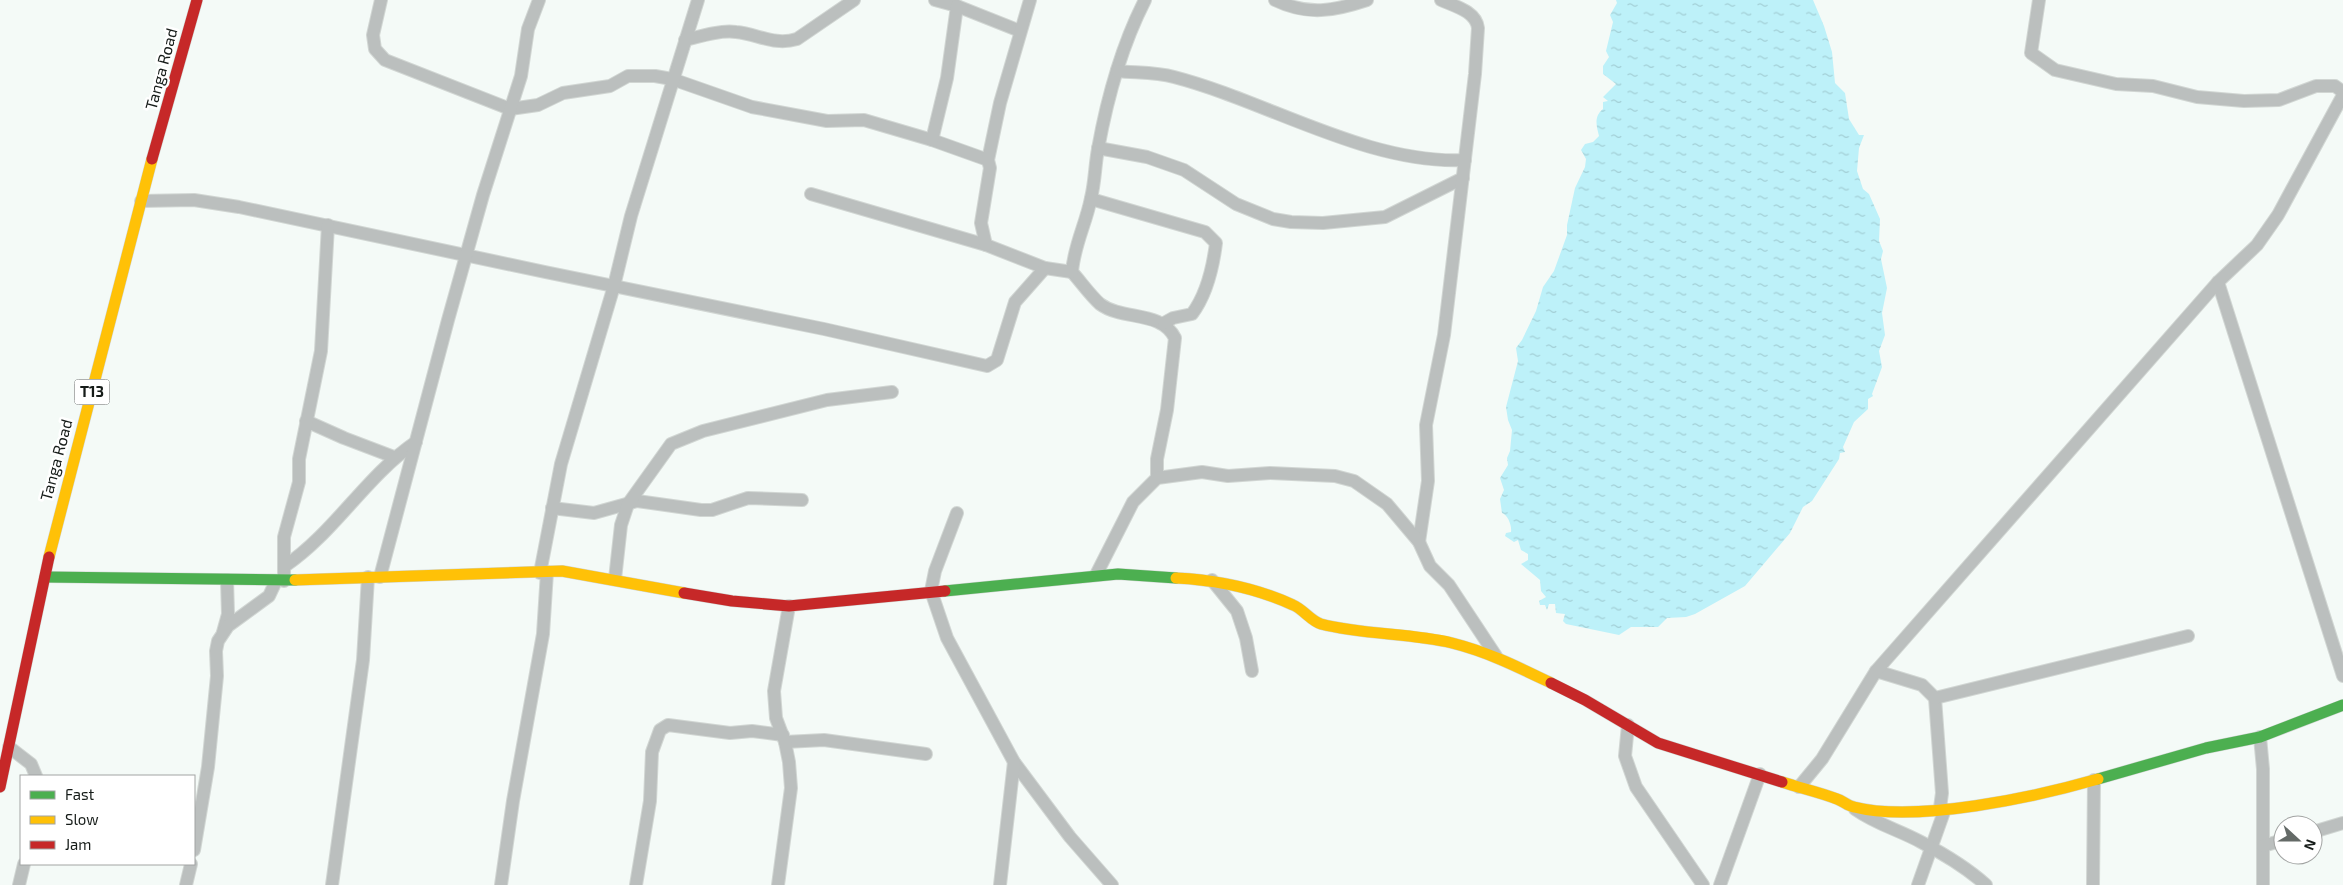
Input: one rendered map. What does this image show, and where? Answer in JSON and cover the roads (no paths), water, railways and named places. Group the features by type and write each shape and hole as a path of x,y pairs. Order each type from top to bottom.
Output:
{"main road":[{"name":"Tanga Road","path":"0,787 56,523 141,201 197,0"},
{"path":"45,577 280,581 562,571 615,579 737,604 789,606 1096,575 1118,574 1212,580 1268,594 1296,606 1318,623 1339,628 1451,643 1496,656 1585,700 1658,743 1837,799 1853,807 1885,811 1926,811 1992,803 2094,780 2206,748 2260,737 2343,705"}],"street":[{"path":"382,0 373,35 374,49 385,60 510,109 538,104 563,93 610,86 628,76 644,75 672,79 752,107 827,121 864,120 932,140 988,160"},
{"path":"332,885 374,577 416,442 483,195 521,76 528,29 538,0"},
{"path":"501,885 513,801 544,634 543,572 552,508 561,464 614,286 631,216 698,0"},
{"path":"685,40 735,32 767,41 786,42 797,38 854,0"},
{"path":"935,0 957,6 1020,31"},
{"path":"986,245 981,223 990,168 988,160 1000,103 1030,0"},
{"path":"1072,272 1073,253 1091,199 1098,148 1118,71 1134,22 1145,0"},
{"path":"1275,0 1313,12 1339,9 1367,0"},
{"path":"1419,542 1428,480 1426,425 1444,335 1475,74 1478,22 1470,13 1441,0"},
{"path":"1799,787 1822,759 1876,671 2218,282 2257,245 2278,215 2343,94 2335,86 2316,86 2279,100 2244,101 2197,97 2153,86 2116,84 2055,70 2031,53 2039,0"},
{"path":"932,140 946,78 957,6"},
{"path":"1118,71 1173,76 1393,153 1450,161 1465,160"},
{"path":"1098,148 1147,157 1184,170 1236,204 1273,218 1291,222 1323,223 1385,218 1463,178"},
{"path":"811,194 986,245 1045,268 1072,272 1101,304 1119,312 1164,324 1170,329 1175,338 1168,410 1157,459 1157,478"},
{"path":"1091,199 1205,232 1216,243 1208,280 1196,308 1192,314 1173,318 1164,324"},
{"path":"141,201 194,200 239,207 824,328 986,366 993,364 996,360 1015,302 1045,268"},
{"path":"222,633 269,596 280,581 285,566 284,537 299,482 299,460 321,351 328,225"},
{"path":"2218,282 2343,676"},
{"path":"615,579 621,525 628,504 672,444 703,431 779,414 828,400 892,392"},
{"path":"306,421 394,457"},
{"path":"285,566 305,552 394,457 416,442"},
{"path":"1096,575 1133,502 1157,478 1202,472 1228,476 1278,473 1335,476 1354,481 1387,504 1419,542 1430,566 1449,585 1496,656"},
{"path":"552,508 594,514 636,502 712,510 748,498 802,500"},
{"path":"958,513 935,571 931,591 952,646 1014,762 1070,837 1112,885"},
{"path":"195,844 208,766 217,676 216,651 228,614 227,580"},
{"path":"1212,580 1237,611 1246,638 1252,672"},
{"path":"778,885 790,788 784,739 776,718 774,691 789,606"},
{"path":"1935,698 2188,636"},
{"path":"1876,671 1922,684 1935,698 1942,793 1940,808 1945,809 1918,885"},
{"path":"636,885 650,800 652,752 660,730 668,725 730,733 752,732 784,739 824,740 926,754"},
{"path":"1628,725 1625,756 1636,787 1703,885"},
{"path":"2260,737 2263,769 2262,885"},
{"path":"9,747 31,764 36,775"},
{"path":"1000,885 1014,762"},
{"path":"1720,885 1760,774"},
{"path":"2093,885 2094,780"},
{"path":"1853,807 1871,820 1931,848 1974,874 1986,885"},
{"path":"2323,829 2343,823"},
{"path":"2263,846 2273,843"},
{"path":"19,885 24,865"},
{"path":"186,885 191,865"}],"water":[{"path":"1616,0 1813,0 1832,52 1835,83 1845,93 1849,119 1859,135 1864,135 1859,148 1857,171 1863,189 1869,194 1880,219 1879,241 1883,251 1881,259 1887,288 1882,313 1885,335 1879,351 1882,367 1872,394 1873,396 1868,399 1868,409 1854,422 1843,447 1845,452 1840,453 1839,459 1812,501 1803,507 1790,533 1745,586 1695,614 1686,617 1667,618 1658,627 1631,627 1619,635 1566,624 1563,621 1565,614 1556,613 1555,604 1549,604 1547,610 1545,605 1540,605 1539,601 1546,597 1541,591 1540,580 1521,564 1528,560 1528,554 1521,550 1518,540 1514,542 1505,536 1506,533 1511,532 1511,527 1508,518 1502,513 1500,499 1504,490 1500,478 1508,465 1507,458 1510,451 1512,430 1506,407 1518,361 1516,348 1536,311 1543,287 1554,271 1567,235 1567,225 1575,188 1585,167 1586,159 1581,150 1585,144 1593,142 1599,136 1597,126 1598,115 1603,109 1603,102 1608,101 1603,97 1616,84 1603,74 1603,66 1609,57 1606,51 1613,22 1610,15 1617,3"}]}
